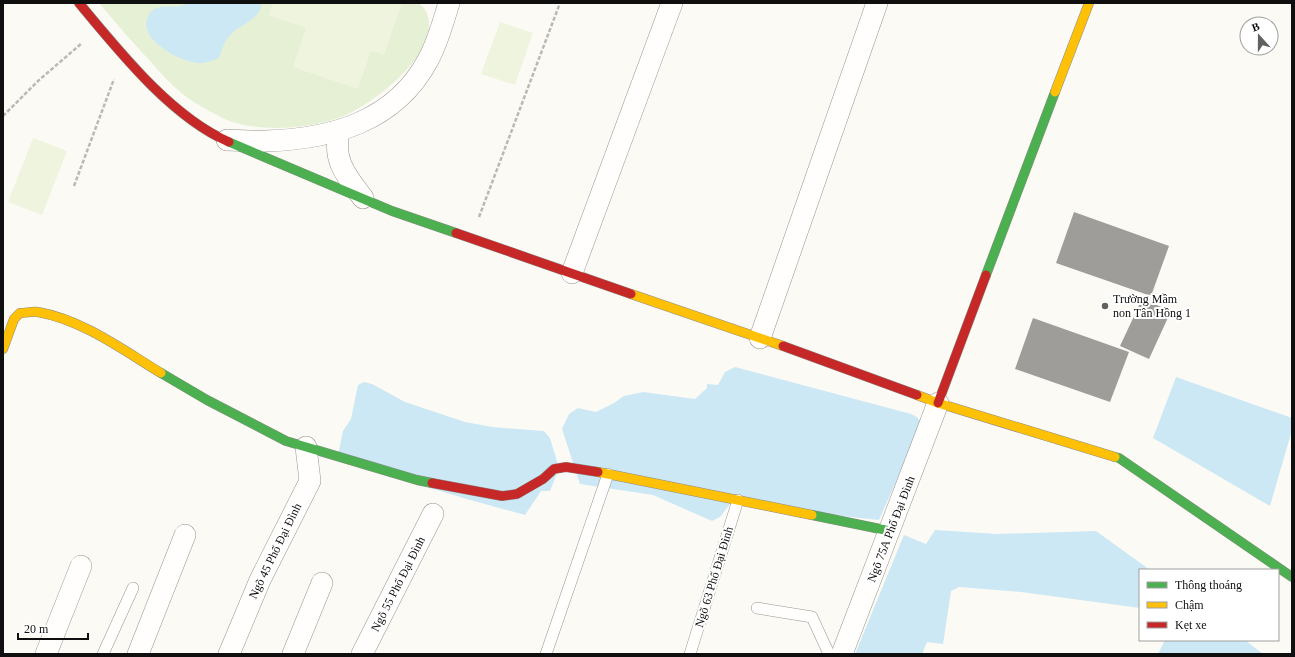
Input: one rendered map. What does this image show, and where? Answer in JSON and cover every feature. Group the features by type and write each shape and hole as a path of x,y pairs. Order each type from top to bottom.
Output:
{"street":[{"path":"79,3 125,57 167,98 205,129 225,140 392,211 760,338 938,403 1120,458 1292,577"},
{"path":"225,140 264,142 294,139 340,130 379,114 400,98 415,80 428,60 439,35 449,3"},
{"path":"572,273 672,3"},
{"path":"760,338 877,3"},
{"path":"938,403 1089,3"},
{"path":"340,130 337,139 337,151 340,164 347,177 363,198"},
{"path":"3,349 14,319 20,313 37,312 63,319 94,333 207,400 286,441 417,480 502,496 518,494 542,479 554,469 584,469 890,531"},
{"name":"Ngõ 75A Phố Đại Đình","path":"841,653 890,531 938,403"},
{"name":"Ngõ 45 Phố Đại Đình","path":"229,654 260,580 310,481 306,447"},
{"name":"Ngõ 55 Phố Đại Đình","path":"362,654 433,514"},
{"path":"138,654 185,535"},
{"path":"46,654 82,566"},
{"path":"293,654 322,584"}],"lane":[{"path":"546,654 608,474"},
{"name":"Ngõ 63 Phố Đại Đình","path":"690,654 738,500"},
{"path":"103,654 133,588"},
{"path":"757,608 812,617 841,653"}],"path":[{"path":"471,238 560,3"},
{"path":"3,116 38,81 88,39"},
{"path":"74,186 114,78"}],"green space":[{"path":"99,3 418,3 427,13 429,31 423,46 414,61 402,75 358,109 333,120 318,124 286,128 255,127 225,119 202,107 184,95 163,76"},
{"path":"273,3 402,3 384,55 371,51 358,89 293,67 306,28 268,15"},
{"path":"500,22 533,33 515,85 481,74"},
{"path":"33,138 67,151 42,215 8,202"}],"water":[{"path":"188,3 262,3 258,14 254,18 234,31 228,37 219,58 208,62 198,63 190,62 171,54 162,48 154,41 146,25 150,13 157,8 165,6 179,6"},
{"path":"735,367 911,414 918,418 921,425 879,520 730,504 720,517 712,521 653,495 580,484 562,429 569,414 578,408 596,412 624,396 643,392 695,399 707,388 707,384 718,385 725,372"},
{"path":"1176,377 1292,418 1292,430 1270,506 1153,438"},
{"path":"364,382 372,384 405,402 465,422 492,427 544,431 550,438 559,468 550,491 541,491 525,515 337,460 343,431 351,419 358,385"},
{"path":"935,530 997,534 1096,531 1149,569 1139,569 1139,608 1021,592 959,587 951,591 943,644 927,642 922,654 855,654 904,535 926,544"},
{"path":"1164,641 1246,641 1263,654 1158,654"}],"building":[{"path":"1074,212 1169,246 1151,296 1056,263"},
{"path":"1142,299 1171,311 1149,359 1120,346"},
{"path":"1033,318 1129,352 1110,402 1015,369"}],"traffic: fast":[{"path":"986,275 1055,92"},
{"path":"229,142 392,211 456,233"},
{"path":"161,373 207,400 286,441 417,480 432,483"},
{"path":"1115,457 1119,458 1292,577"},
{"path":"812,515 890,531"}],"traffic: slow":[{"path":"1055,92 1089,3"},
{"path":"631,294 783,346"},
{"path":"3,349 14,319 20,313 38,312 55,316 87,329 161,373"},
{"path":"917,395 938,403 1115,457"},
{"path":"598,472 812,515"}],"traffic: jam":[{"path":"79,3 147,81 167,100 208,131 229,142"},
{"path":"456,233 631,294"},
{"path":"938,403 986,275"},
{"path":"783,346 917,395"},
{"path":"432,483 502,496 517,494 543,479 554,469 566,467 598,472"}],"place":[{"name":"Trường Mầm non Tân Hồng 1","path":"1105,306"}]}
